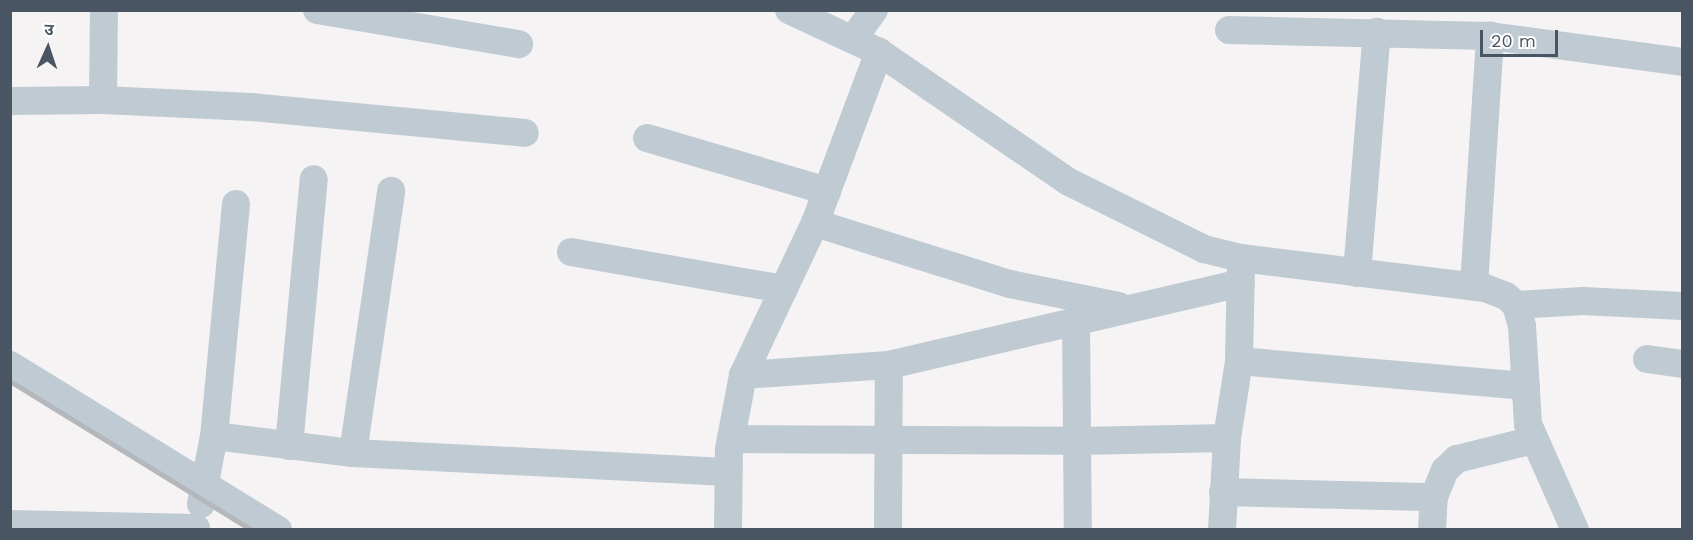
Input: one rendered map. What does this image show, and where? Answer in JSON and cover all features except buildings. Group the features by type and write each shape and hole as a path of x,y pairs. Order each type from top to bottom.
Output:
{"street":[{"path":"103,100 104,10"},
{"path":"317,10 519,44"},
{"path":"789,10 879,52 1069,182 1204,249 1241,271"},
{"path":"853,39 874,10"},
{"path":"1229,30 1491,36 1683,62"},
{"path":"1357,273 1377,32"},
{"path":"1474,286 1491,36"},
{"path":"728,530 727,472 743,375 815,223 879,52"},
{"path":"10,102 103,100 251,107 525,133"},
{"path":"647,138 827,191"},
{"path":"289,446 314,179"},
{"path":"353,453 391,191"},
{"path":"10,524 202,526 214,436 236,204"},
{"path":"815,223 1010,284 1133,308"},
{"path":"571,252 783,290"},
{"path":"1222,530 1227,438 1239,362 1241,271"},
{"path":"743,375 889,365 1133,308 1241,271 1357,273 1474,286 1506,296 1516,305 1526,386 1528,424 1575,530"},
{"path":"1516,305 1583,302 1683,306"},
{"path":"1076,321 1078,530"},
{"path":"1647,360 1683,363"},
{"path":"1239,362 1526,386"},
{"path":"10,365 206,488 278,530"},
{"path":"888,530 886,438 889,365"},
{"path":"214,436 353,453 727,472"},
{"path":"731,439 886,438 1078,441 1227,438"},
{"path":"1432,530 1434,497 1445,470 1456,459 1534,440"},
{"path":"1223,492 1434,497"}],"railway":[{"path":"10,381 252,530"}]}
